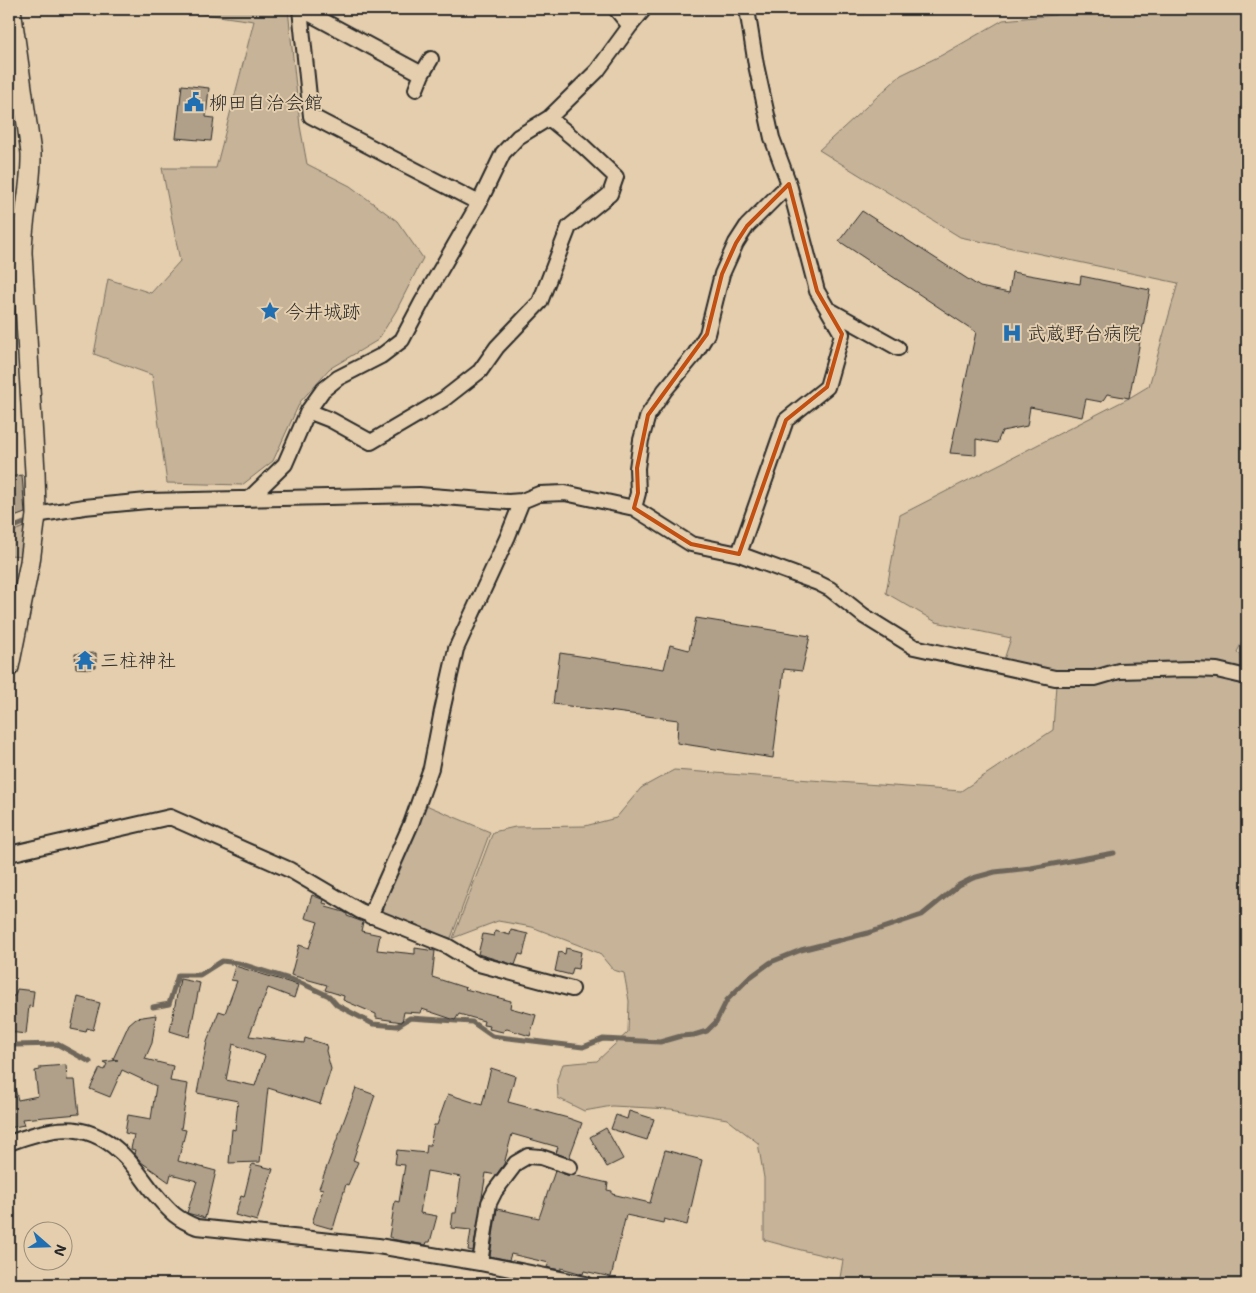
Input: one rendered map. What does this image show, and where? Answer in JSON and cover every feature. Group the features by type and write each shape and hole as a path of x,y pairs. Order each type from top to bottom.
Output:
{"street":[{"path":"9,667 30,562 36,515 35,472 15,231 30,185 31,153 11,9"},
{"path":"300,9 422,74"},
{"path":"300,9 311,116 479,203"},
{"path":"616,9 630,26"},
{"path":"249,499 285,464 308,411 323,390 338,378 381,356 402,340 479,203 503,153 518,136 549,118 597,71 644,9"},
{"path":"739,554 786,420 827,387 842,334 818,291 789,184 772,138 756,65 747,9"},
{"path":"416,89 431,59"},
{"path":"308,411 331,420 371,442 444,400 480,371 497,346 540,302 569,227 610,194 616,177 549,118"},
{"path":"634,508 638,493 638,459 648,415 665,390 695,354 707,334 722,274 736,243 747,226 789,184"},
{"path":"828,309 898,348"},
{"path":"36,515 84,507 147,501 418,495 522,501 539,494 565,493 634,508 691,544 739,554 818,583 830,589 860,613 914,646 1055,678 1095,678 1119,671 1191,669 1217,670 1247,678"},
{"path":"370,916 411,824 431,768 456,649 522,501"},
{"path":"9,854 170,817 290,870 370,916 447,946 475,963 572,989"},
{"path":"9,1143 56,1129 76,1129 93,1133 118,1150 171,1213 197,1227 378,1246 480,1263 586,1284"},
{"path":"480,1263 489,1203 495,1191 516,1163 528,1156 541,1157 570,1167"}],"highlighted area":[{"path":"789,184 817,291 842,334 827,387 786,420 739,554 691,544 634,508 638,493 637,468 648,415 707,334 722,274 736,243 747,226"}],"shaded area":[{"path":"197,9 288,9 300,126 307,164 350,186 397,221 423,258 396,311 378,340 329,369 300,402 273,461 242,485 167,483 152,375 94,354 108,279 151,293 180,261 162,168 216,168 254,21 197,13"},
{"path":"1067,9 1247,9 1247,632 1237,652 1247,661 1247,1284 839,1284 843,1260 764,1240 764,1178 758,1143 727,1119 671,1109 612,1106 584,1111 558,1098 557,1079 563,1064 597,1061 628,1032 629,1001 624,973 613,970 599,953 532,927 498,921 453,938 493,832 515,827 585,826 616,818 641,788 674,770 961,791 1053,730 1056,684 1000,672 1011,638 936,622 886,593 900,515 1149,386 1178,283 960,237 819,150 901,75 942,55 1003,20 1055,15"},
{"path":"27,526 23,556 9,555 9,533"},
{"path":"426,805 490,832 451,938 440,935 437,937 383,915 382,907"}],"building":[{"name":"柳田自治会館","path":"182,85 209,88 206,117 214,118 211,141 176,138"},
{"path":"862,211 980,287 1009,293 1012,272 1080,284 1081,276 1150,290 1129,398 1107,394 1102,402 1086,399 1082,417 1030,407 1027,426 1002,431 997,443 976,439 976,455 950,453 976,332 839,241"},
{"path":"22,475 25,513 9,519 9,477"},
{"path":"696,618 810,636 802,671 784,669 773,758 677,743 678,720 553,704 560,653 664,669 670,645 689,650"},
{"name":"三柱神社","path":"96,653 96,667 92,667 92,669 76,668 75,654"},
{"path":"312,895 324,900 323,903 327,904 326,907 344,912 347,916 363,922 361,931 380,935 377,950 415,954 415,948 435,951 432,977 465,989 511,1001 510,1008 536,1015 530,1036 507,1029 503,1032 489,1029 490,1026 483,1025 484,1021 459,1014 455,1020 422,1009 421,1013 404,1012 402,1022 376,1018 376,1014 343,1000 344,996 325,990 327,985 291,975 299,945 309,948 318,922 305,918"},
{"path":"511,930 528,934 523,955 519,954 515,965 478,954 483,934 494,936 495,931 510,935"},
{"path":"566,948 581,952 578,969 573,968 571,975 555,971 559,952 565,954"},
{"path":"235,966 298,985 294,998 268,988 249,1036 304,1043 305,1038 327,1045 326,1051 331,1069 320,1104 268,1088 260,1162 229,1163 232,1129 235,1130 238,1101 197,1093 207,1042 219,1011 225,1013 237,981 231,980","holes":["233,1044 265,1056 255,1086 226,1080"]},
{"path":"180,979 200,983 189,1037 170,1031"},
{"path":"17,989 34,991 32,1007 29,1006 26,1034 9,1032 9,996 15,996"},
{"path":"78,997 100,1003 93,1030 87,1028 86,1032 71,1029"},
{"path":"156,1015 152,1043 145,1059 173,1066 170,1081 188,1084 181,1129 186,1130 178,1161 216,1171 205,1218 187,1213 197,1181 171,1174 169,1182 141,1162 134,1153 135,1150 131,1149 134,1135 125,1133 128,1115 151,1119 156,1086 122,1070 110,1097 90,1089 100,1068 104,1070 107,1064 103,1062 118,1060 113,1059 129,1024 136,1018"},
{"path":"66,1065 67,1080 75,1080 79,1114 22,1119 24,1125 9,1128 9,1086 14,1085 18,1100 38,1096 35,1071 40,1070 40,1067"},
{"path":"491,1068 515,1076 508,1102 582,1123 569,1158 556,1153 558,1147 512,1134 504,1164 496,1175 486,1173 473,1251 468,1250 471,1230 451,1228 453,1213 456,1213 461,1177 427,1171 420,1213 437,1216 430,1242 427,1242 426,1245 391,1239 389,1237 395,1201 399,1202 405,1165 395,1164 397,1150 426,1153 427,1145 430,1145 434,1125 437,1125 448,1094 482,1105"},
{"path":"356,1088 375,1095 353,1160 358,1162 348,1185 346,1184 333,1229 312,1223 323,1189 319,1188"},
{"path":"629,1111 654,1119 647,1140 611,1129 616,1115 627,1119"},
{"path":"606,1128 623,1159 607,1167 590,1137"},
{"path":"665,1150 702,1160 687,1225 664,1219 663,1223 626,1215 611,1277 584,1271 583,1274 561,1268 561,1270 550,1268 547,1267 549,1263 511,1254 509,1260 490,1256 497,1209 539,1218 555,1171 608,1183 607,1190 612,1191 612,1194 650,1203"},
{"path":"252,1164 273,1169 257,1221 235,1215 241,1196 244,1197"}],"waterway":[{"path":"9,529 24,523"},
{"path":"153,1007 169,1004 178,975 200,975 222,961 238,963 299,982 329,996 337,1005 373,1024 397,1026 410,1018 472,1022 492,1036 583,1047 603,1039 660,1042 707,1031 716,1022 727,1000 749,978 771,962 801,950 868,933 922,915 959,885 973,878 995,872 1031,868 1114,853"},
{"path":"9,1048 15,1045 57,1044 90,1062"}],"place":[{"name":"柳田自治会館","path":"194,102"},
{"name":"今井城跡","path":"270,311"},
{"name":"武蔵野台病院","path":"1012,333"},
{"name":"三柱神社","path":"85,660"}]}
